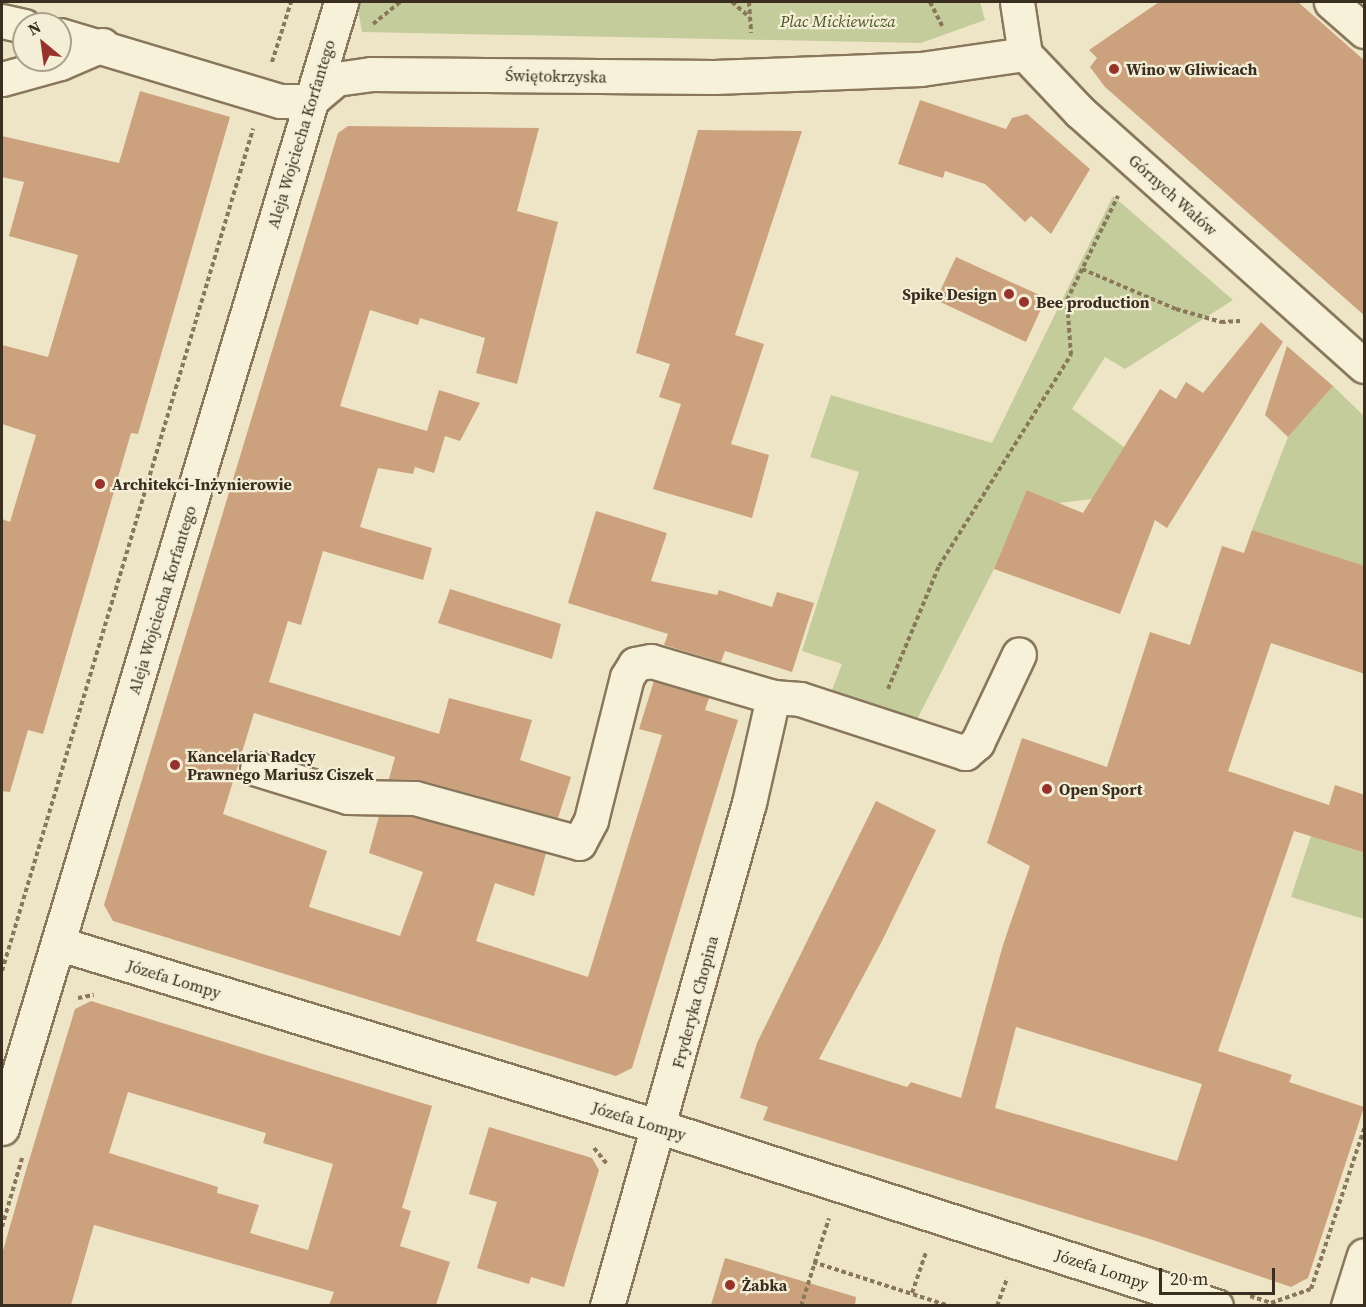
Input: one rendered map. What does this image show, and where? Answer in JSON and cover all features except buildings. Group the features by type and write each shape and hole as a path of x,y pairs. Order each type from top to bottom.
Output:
{"street":[{"name":"Aleja Wojciecha Korfantego","path":"13,1139 60,944 341,2"},
{"path":"1017,2 1025,54"},
{"path":"1331,2 1365,31"},
{"path":"72,38 102,45 263,96 310,101"},
{"path":"2,79 60,63 102,45"},
{"name":"Świętokrzyska","path":"310,101 336,79 371,74 714,77 921,69 1025,54"},
{"name":"Górnych Wałów","path":"1025,54 1080,112 1365,366"},
{"path":"257,769 348,797 415,798 579,843 591,820 627,677 635,664 651,661 773,697 801,699 965,753 976,743 1020,654"},
{"name":"Fryderyka Chopina","path":"607,1305 660,1127 764,750 773,697"},
{"name":"Józefa Lompy","path":"60,944 1227,1299"},
{"path":"1348,1305 1365,1255"}],"path":[{"path":"270,69 291,2"},
{"path":"369,28 400,2"},
{"path":"732,2 750,18"},
{"path":"749,2 751,33"},
{"path":"930,2 944,30"},
{"path":"2,971 254,124"},
{"path":"874,723 939,566 1071,355 1067,300 1121,190 1130,198"},
{"path":"1082,269 1176,309 1221,322 1240,321"},
{"path":"74,1000 87,994 101,995"},
{"path":"1227,1299 1272,1303 1311,1289 1365,1129"},
{"path":"2,1227 13,1139"},
{"path":"586,1146 603,1155 608,1174"},
{"path":"801,1305 829,1217"},
{"path":"912,1293 927,1248"},
{"path":"813,1262 949,1305"},
{"path":"997,1305 1009,1273"}],"green space":[{"name":"Plac Mickiewicza","path":"980,2 985,20 921,43 362,32 357,3"},
{"path":"1113,196 1233,300 1125,369 1105,357 1072,409 1124,447 1092,499 1059,503 1028,490 994,569 909,735 829,698 842,664 802,651 859,472 810,457 831,395 992,443"},
{"path":"1333,386 1364,416 1364,566 1252,530 1288,437"},
{"path":"1311,836 1364,853 1364,919 1291,897"}],"place":[{"name":"Wino w Gliwicach","path":"1114,69"},
{"name":"Spike Design","path":"1009,294"},
{"name":"Bee production","path":"1024,302"},
{"name":"Architekci-Inżynierowie","path":"100,484"},
{"name":"Kancelaria Radcy Prawnego Mariusz Ciszek","path":"175,765"},
{"name":"Open Sport","path":"1047,789"},
{"name":"Żabka","path":"730,1285"}]}
